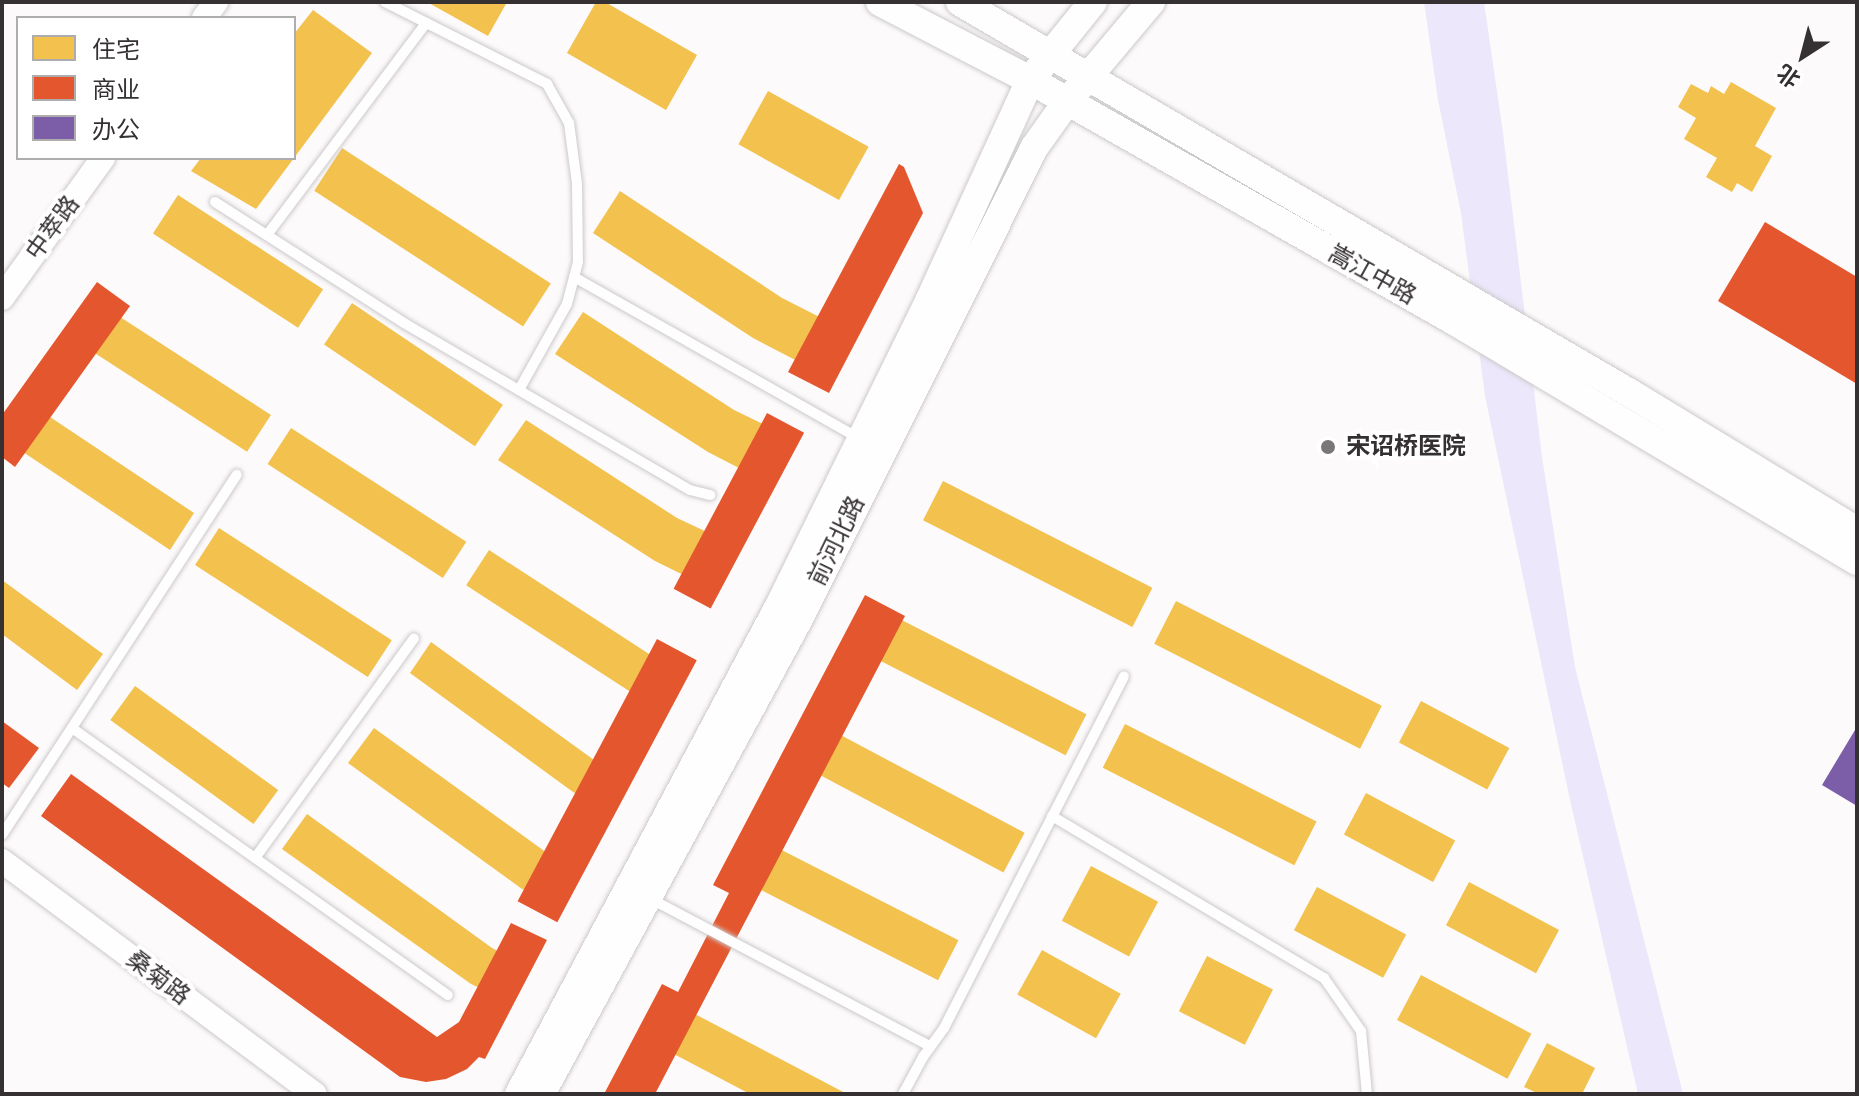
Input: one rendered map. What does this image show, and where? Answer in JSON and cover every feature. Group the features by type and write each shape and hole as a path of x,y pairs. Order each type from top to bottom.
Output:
{"main road":[{"name":"嵩江中路","path":"880,2 1030,80 1454,321 1857,561"},
{"name":"嵩江中路","path":"960,2 1630,393 1857,531"},
{"name":"前河北路","path":"519,1094 778,608 1030,80 1093,2"},
{"name":"前河北路","path":"541,1094 800,617 1034,148 1066,103 1151,2"}],"street":[{"name":"中萃路","path":"2,298 102,160"},
{"name":"桑菊路","path":"2,861 315,1094"}],"lane":[{"path":"385,2 547,84 569,123 577,184 578,262 567,304 519,390"},
{"path":"267,235 426,23"},
{"path":"215,202 404,323 690,490 710,495"},
{"path":"574,277 861,439"},
{"path":"2,835 237,475"},
{"path":"255,858 414,638"},
{"path":"903,1094 944,1028 1124,676"},
{"path":"72,728 448,995"},
{"path":"1052,816 1324,978 1361,1031 1367,1094"},
{"path":"648,897 930,1046"}],"shaded area":[{"path":"1424,2 1484,2 1542,457 1575,667 1683,1094 1638,1094 1570,800 1485,396 1461,213 1438,100"}],"building: 住宅":[{"path":"427,2 507,2 488,36"},
{"path":"596,2 605,2 697,55 666,110 567,53"},
{"path":"313,10 372,53 296,155 296,31"},
{"path":"1731,82 1776,108 1755,146 1772,156 1752,192 1737,183 1732,192 1706,177 1717,158 1684,139 1696,118 1678,107 1691,84 1708,93 1711,86 1724,94"},
{"path":"768,91 869,147 839,200 738,144"},
{"path":"342,148 551,284 523,326 314,191"},
{"path":"199,160 293,160 256,209 191,171"},
{"path":"620,191 782,298 853,334 830,378 753,338 593,233"},
{"path":"178,195 323,289 298,328 153,234"},
{"path":"1782,236 1857,281 1857,331 1760,274"},
{"path":"94,300 271,415 247,452 70,337"},
{"path":"352,303 503,405 475,446 324,344"},
{"path":"583,312 734,410 794,439 772,485 708,452 555,354"},
{"path":"23,399 194,513 170,550 2,438 2,430"},
{"path":"526,420 677,518 739,547 716,591 655,561 498,460"},
{"path":"291,428 466,542 443,578 268,464"},
{"path":"943,481 1152,588 1132,627 923,520"},
{"path":"219,528 392,640 368,677 195,565"},
{"path":"489,550 679,674 657,709 466,585"},
{"path":"2,580 103,654 77,690 2,634"},
{"path":"1176,601 1382,706 1360,749 1154,644"},
{"path":"878,608 1086,714 1066,755 857,649"},
{"path":"431,642 594,760 626,777 609,810 573,792 410,673"},
{"path":"135,686 278,790 254,824 110,720"},
{"path":"1421,701 1509,748 1487,789 1399,742"},
{"path":"818,723 1025,833 1003,873 797,763"},
{"path":"1125,724 1317,822 1294,865 1103,768"},
{"path":"2,728 34,751 9,785 2,780"},
{"path":"374,728 547,853 581,865 563,905 522,889 348,763"},
{"path":"69,779 128,822 126,826 235,905 213,936 46,812"},
{"path":"1366,793 1455,840 1433,882 1344,834"},
{"path":"307,814 492,948 527,966 508,1001 471,984 282,849"},
{"path":"758,838 958,940 938,980 738,878"},
{"path":"1091,866 1158,902 1129,956 1062,921"},
{"path":"1469,882 1559,930 1536,973 1446,925"},
{"path":"1317,887 1406,934 1383,978 1294,930"},
{"path":"258,917 427,1040 402,1074 233,951"},
{"path":"1042,950 1121,994 1096,1038 1017,995"},
{"path":"1207,956 1273,990 1245,1045 1179,1011"},
{"path":"1421,975 1531,1034 1507,1079 1397,1020"},
{"path":"672,1002 847,1094 750,1094 651,1042"},
{"path":"1547,1043 1595,1068 1582,1094 1539,1094 1524,1087"}],"building: 商业":[{"path":"899,164 904,167 923,213 829,393 788,372"},
{"path":"1765,222 1857,277 1857,384 1718,301"},
{"path":"97,282 130,306 15,467 2,457 2,415"},
{"path":"767,413 804,433 711,608 674,589"},
{"path":"865,595 905,616 655,1094 604,1094 662,984 678,992 729,893 713,885"},
{"path":"657,639 697,660 557,922 518,901"},
{"path":"2,721 39,748 9,788 2,783"},
{"path":"71,774 437,1037 459,1022 511,923 547,940 485,1059 479,1057 467,1069 446,1079 426,1082 400,1077 41,816"}],"building: 办公":[{"path":"1855,730 1857,732 1857,806 1822,785"}],"place":[{"name":"宋诏桥医院","path":"1328,447"}]}
